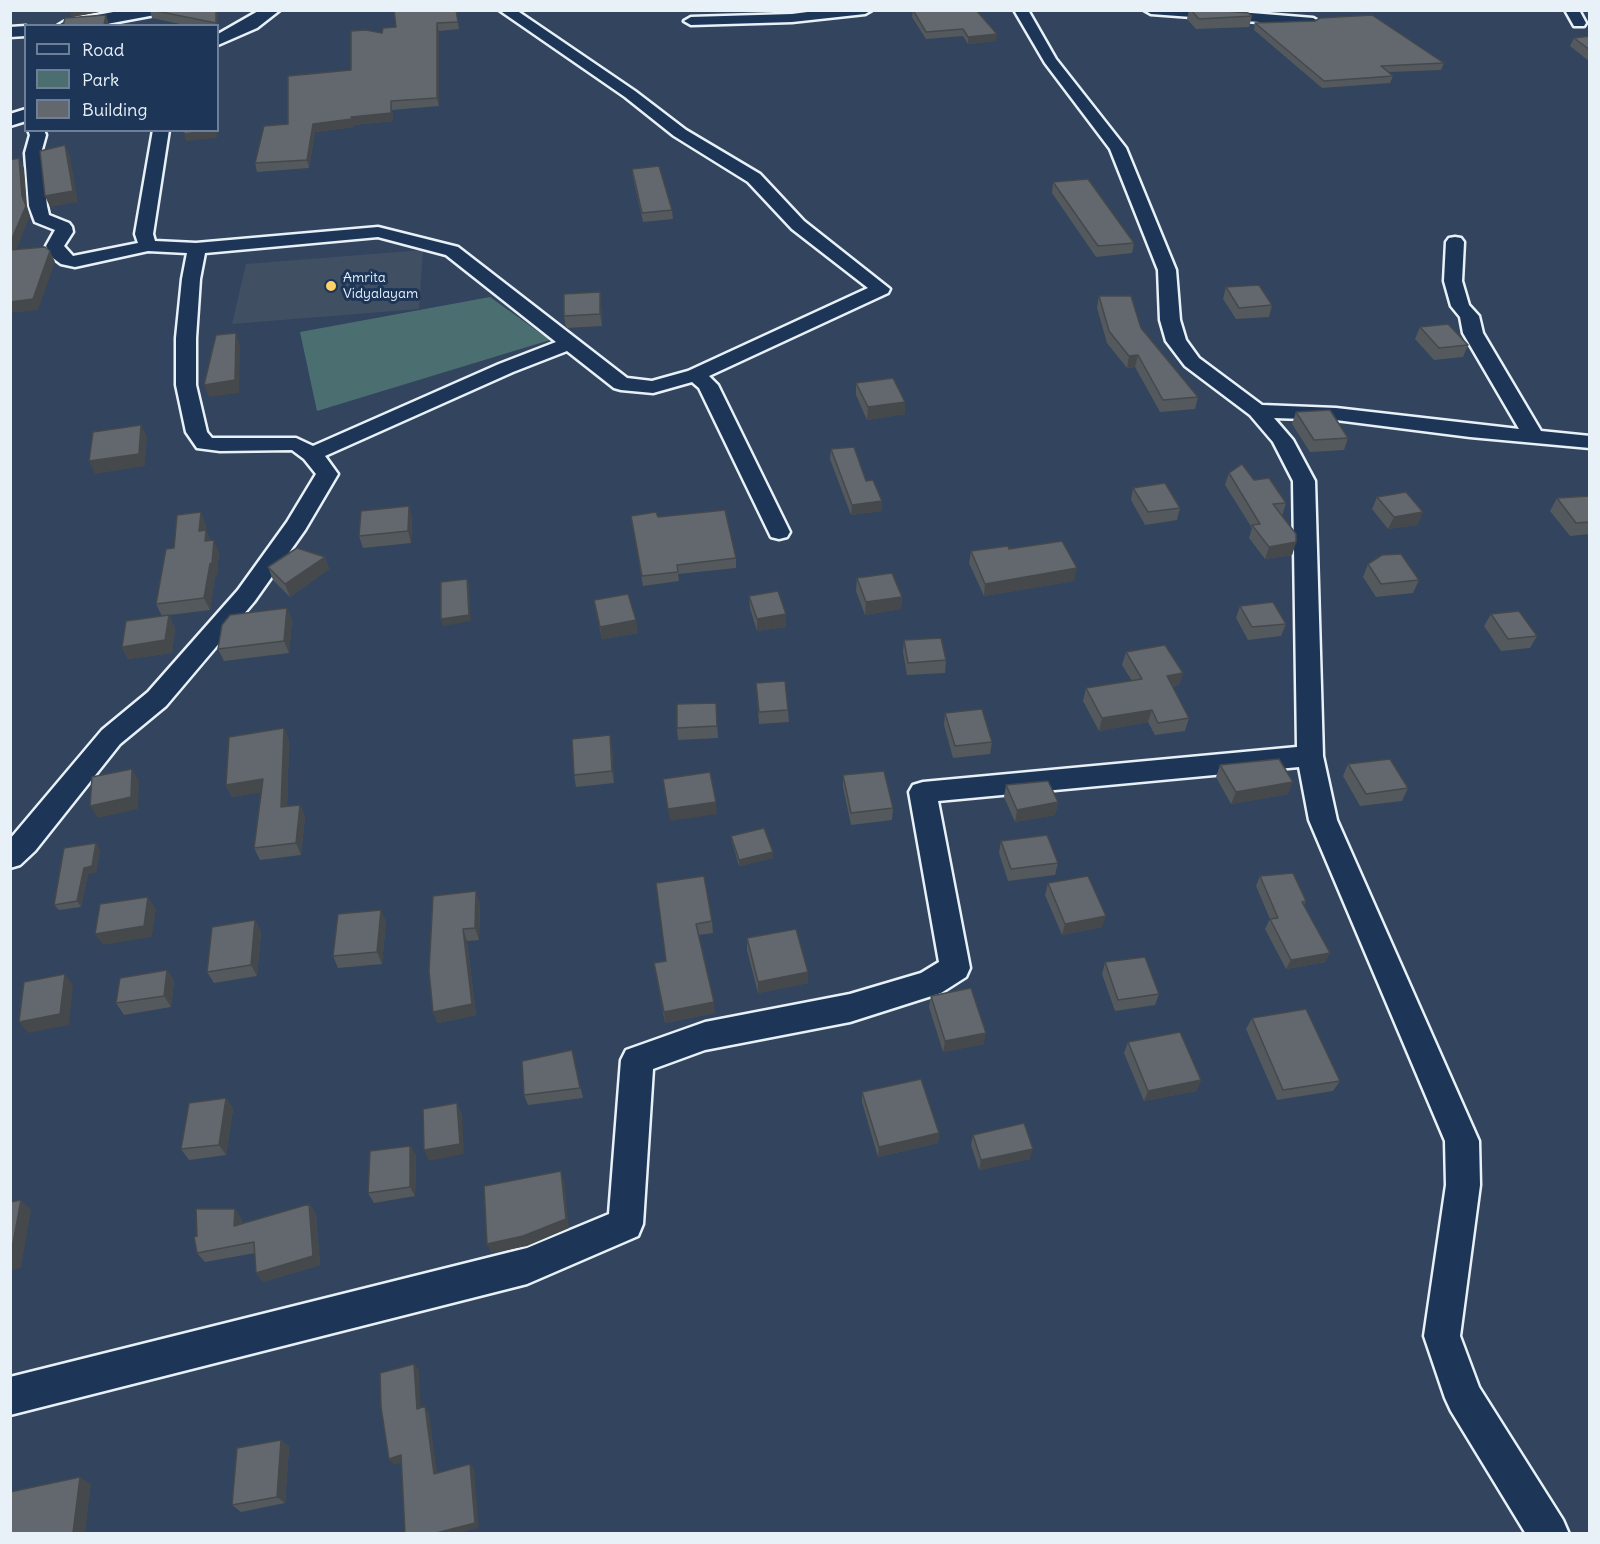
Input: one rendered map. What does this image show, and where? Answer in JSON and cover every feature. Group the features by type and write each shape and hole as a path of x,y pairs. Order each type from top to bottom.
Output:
{"main road":[{"path":"76,24 155,10"},
{"path":"219,32 266,11"},
{"path":"219,40 251,24 266,11"}],"street":[{"path":"37,132 33,153 38,206 41,218 63,227 64,232 58,237 55,246 59,254 67,260 75,262 148,246 196,248 378,232 452,251 621,384 653,387 695,375 881,289 798,225 754,178 680,133 630,94 506,10"},
{"path":"691,21 792,18 865,10"},
{"path":"1021,10 1050,60 1118,148 1167,270 1170,320 1176,341 1192,362 1238,394 1257,411 1282,440 1304,481 1310,756 1323,820 1462,1141 1463,1185 1442,1336 1464,1398 1549,1533"},
{"path":"1151,10 1312,22"},
{"path":"148,246 144,234 161,132"},
{"path":"1455,242 1453,281 1460,306 1469,316 1473,333 1533,435"},
{"path":"10,857 25,843 111,737 157,699 246,596 297,525 327,474 312,454 296,444 220,446 205,443 197,432 186,385 186,338 191,279 198,254 196,248"},
{"path":"312,454 506,368 569,344"},
{"path":"695,375 708,385 779,532"},
{"path":"1257,411 1336,414 1470,431 1590,442"},
{"path":"10,1396 527,1266 626,1224 637,1060 705,1036 850,1008 930,984 955,968 923,792 1310,756"}],"shaded area":[{"name":"Amrita Vidyalayam","path":"423,250 419,309 232,324 246,264"}],"green space":[{"path":"490,297 550,340 317,411 300,332"}],"building":[{"path":"151,10 216,10 216,23"},
{"path":"394,10 456,10 458,22 437,23 437,98 391,101 391,113 313,124 307,160 255,163 264,126 288,124 288,76 351,70 351,31 366,30 382,33 383,28 396,27"},
{"path":"913,10 976,10 997,34 968,37 963,29 926,32"},
{"path":"1191,10 1248,13 1252,16 1199,19"},
{"path":"106,15 104,24 64,24 65,18"},
{"path":"1372,15 1444,63 1381,66 1393,76 1324,81 1255,23 1315,21 1320,18"},
{"path":"1590,36 1590,50 1574,38"},
{"path":"65,145 73,191 45,196 40,151"},
{"path":"19,158 22,196 26,206 10,243 10,160"},
{"path":"659,166 672,210 642,213 632,169"},
{"path":"1088,179 1134,243 1098,246 1053,182"},
{"path":"45,247 50,251 33,299 10,302 10,250"},
{"path":"1259,285 1272,305 1239,308 1226,287"},
{"path":"600,292 600,314 564,316 564,294"},
{"path":"1099,296 1131,296 1141,328 1198,397 1163,400 1138,355 1129,356 1109,331"},
{"path":"1448,324 1468,345 1439,348 1420,327"},
{"path":"236,333 235,380 204,385 216,335"},
{"path":"893,378 905,402 868,407 856,383"},
{"path":"1330,410 1348,438 1314,440 1296,412"},
{"path":"141,425 139,454 89,461 93,432"},
{"path":"854,447 866,481 873,480 882,501 852,505 831,449"},
{"path":"1242,464 1254,480 1269,478 1286,503 1273,504 1296,534 1296,542 1269,547 1252,525 1260,524 1229,473"},
{"path":"1165,483 1180,508 1148,512 1133,488"},
{"path":"1406,492 1423,512 1394,517 1377,497"},
{"path":"1590,496 1590,522 1576,523 1557,498"},
{"path":"409,506 408,531 359,536 361,511"},
{"path":"725,510 736,558 677,565 678,572 642,576 631,516 656,512 658,517"},
{"path":"201,512 199,531 206,530 205,541 214,540 212,563 204,598 156,604 166,549 174,548 177,515"},
{"path":"1062,541 1077,568 985,584 971,551 1008,546 1009,549"},
{"path":"297,548 325,557 285,584 268,567"},
{"path":"1401,554 1419,580 1381,584 1368,564 1382,555"},
{"path":"892,573 902,597 866,602 857,578"},
{"path":"467,579 469,615 441,619 441,582"},
{"path":"778,591 786,614 757,619 749,596"},
{"path":"628,594 636,620 600,627 594,600"},
{"path":"1273,602 1286,624 1252,627 1240,606"},
{"path":"287,608 284,641 218,649 222,625 230,615"},
{"path":"1519,611 1537,636 1508,639 1491,614"},
{"path":"169,615 165,640 122,647 126,621"},
{"path":"941,638 946,660 908,663 904,640"},
{"path":"1165,645 1183,673 1167,676 1189,718 1158,723 1152,710 1102,718 1086,688 1142,679 1126,652"},
{"path":"785,681 788,710 759,712 756,683"},
{"path":"716,703 717,726 677,728 677,704"},
{"path":"982,709 992,742 955,746 945,713"},
{"path":"284,728 281,807 300,805 296,843 254,848 263,779 226,785 229,737"},
{"path":"610,735 612,771 574,775 572,739"},
{"path":"1279,759 1293,782 1236,792 1220,765"},
{"path":"1390,759 1408,788 1366,794 1348,764"},
{"path":"132,769 131,797 90,806 92,777"},
{"path":"884,771 893,808 851,813 843,775"},
{"path":"710,772 716,802 668,809 663,779"},
{"path":"1048,781 1058,802 1017,810 1006,785"},
{"path":"764,828 773,852 739,860 731,836"},
{"path":"1047,835 1058,863 1011,869 1001,841"},
{"path":"96,843 92,866 84,868 77,901 54,905 64,848"},
{"path":"1293,873 1306,901 1302,902 1330,953 1291,960 1270,919 1278,918 1260,876"},
{"path":"704,876 712,921 696,924 714,1002 664,1012 654,963 666,961 656,883"},
{"path":"1088,876 1106,916 1065,924 1048,883"},
{"path":"476,891 475,928 463,929 472,1004 433,1012 429,971 433,896"},
{"path":"148,897 144,926 95,934 100,904"},
{"path":"381,910 377,952 333,956 338,914"},
{"path":"255,920 251,965 207,972 212,927"},
{"path":"796,929 808,972 758,982 747,938"},
{"path":"1145,957 1159,994 1118,1000 1105,962"},
{"path":"167,970 164,996 116,1003 120,978"},
{"path":"65,974 60,1014 19,1022 24,982"},
{"path":"971,988 986,1033 945,1041 931,996"},
{"path":"1306,1009 1340,1081 1283,1090 1252,1018"},
{"path":"1180,1032 1201,1080 1148,1091 1128,1042"},
{"path":"572,1050 580,1088 524,1095 522,1061"},
{"path":"921,1079 939,1133 879,1147 862,1092"},
{"path":"226,1098 219,1145 181,1149 189,1103"},
{"path":"457,1103 460,1144 424,1150 423,1109"},
{"path":"1024,1123 1033,1149 981,1160 973,1135"},
{"path":"410,1146 410,1187 368,1193 370,1151"},
{"path":"561,1171 566,1219 523,1236 487,1244 484,1186"},
{"path":"21,1200 10,1259 10,1202"},
{"path":"309,1204 313,1256 256,1273 254,1242 197,1253 194,1237 197,1236 196,1209 235,1209 234,1226"},
{"path":"414,1364 417,1409 425,1406 434,1474 470,1464 475,1523 436,1533 405,1533 401,1455 389,1459 381,1407 380,1373"},
{"path":"281,1440 277,1497 232,1505 237,1448"},
{"path":"80,1477 73,1533 10,1533 10,1492"}],"place":[{"name":"Amrita Vidyalayam","path":"331,286"}]}
